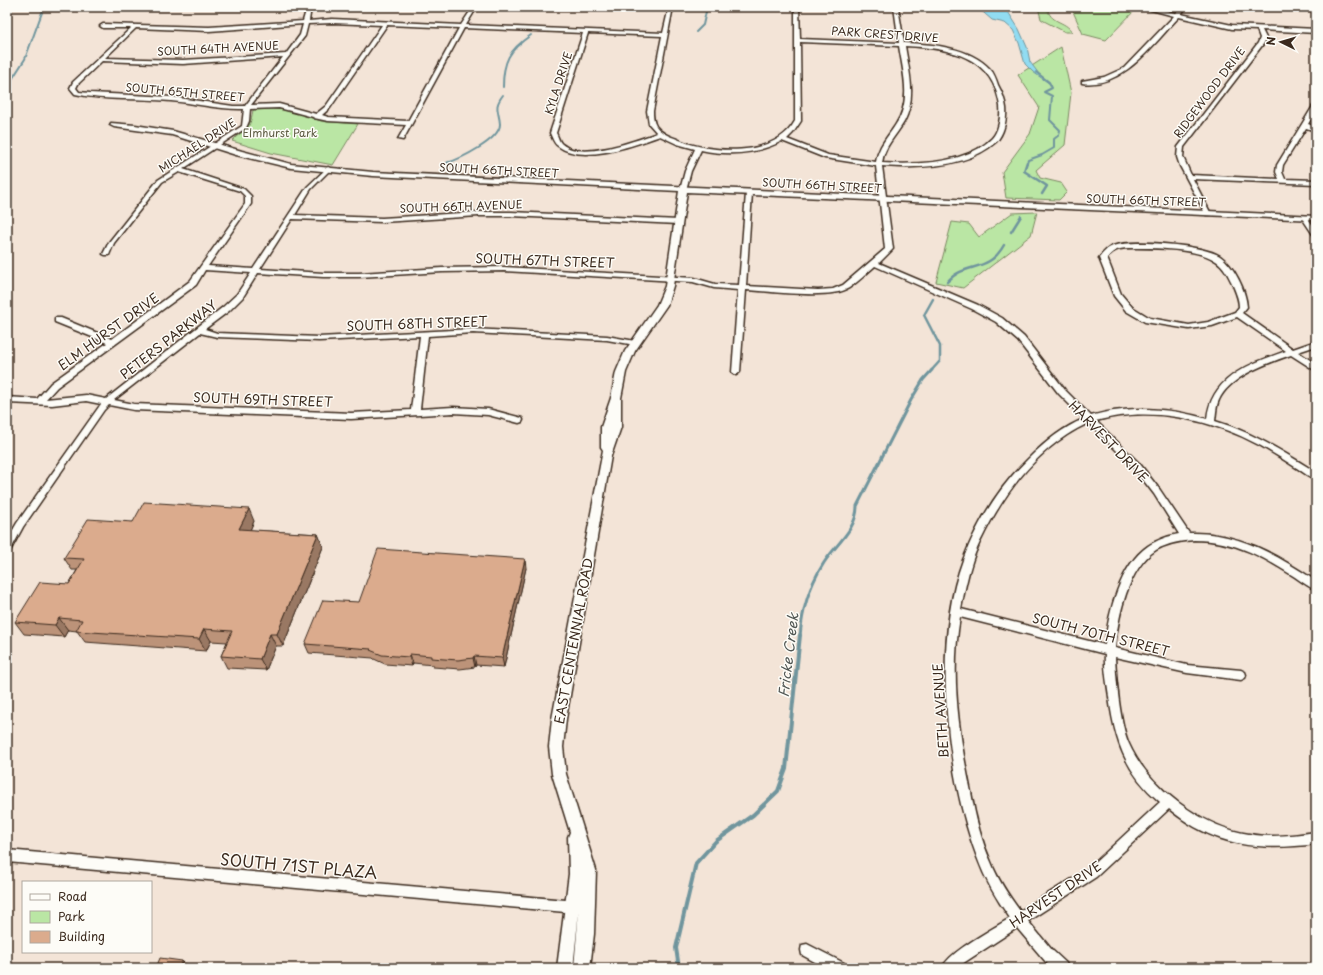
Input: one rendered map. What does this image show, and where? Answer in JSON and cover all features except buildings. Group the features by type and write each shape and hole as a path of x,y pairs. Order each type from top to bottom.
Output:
{"street":[{"name":"MICHAEL DRIVE","path":"107,254 111,243 152,189 165,176 244,127 248,119 248,108 252,99 303,35 309,7"},
{"path":"401,139 462,27 475,7"},
{"path":"671,7 650,111 651,123 660,134 676,143 698,150 740,151 764,146 782,139 793,130 798,121 797,7"},
{"path":"874,263 889,249 879,153 903,119 908,104 909,90 896,7"},
{"path":"1142,7 1216,24 1259,29 1316,31"},
{"path":"1084,82 1100,81 1116,75 1126,69 1185,7"},
{"path":"103,26 209,29 306,22 332,22 666,35"},
{"path":"316,117 328,107 385,24"},
{"path":"101,59 135,27"},
{"name":"RIDGEWOOD DRIVE","path":"1208,214 1180,157 1181,148 1261,43 1263,38 1259,29"},
{"name":"KYLA DRIVE","path":"586,32 553,133 556,142 569,150 597,152 606,151 660,134"},
{"name":"PARK CREST DRIVE","path":"797,40 902,43 941,48 960,53 978,62 989,71 998,90 1003,106 1002,126 994,140 975,153 951,161 921,165 879,164"},
{"name":"SOUTH 64TH AVENUE","path":"101,59 183,62 288,55"},
{"name":"SOUTH 65TH STREET","path":"101,59 76,83 73,88 77,92 90,96 172,99 233,108 286,107 316,117 328,119 410,123"},
{"path":"1283,181 1279,172 1280,165 1316,106"},
{"name":"SOUTH 66TH STREET","path":"115,123 163,131 218,144 250,156 291,166 421,178 1316,218"},
{"path":"1304,125 1316,128"},
{"path":"782,139 826,156 852,162 879,164"},
{"path":"683,190 688,171 698,150"},
{"name":"ELM HURST DRIVE","path":"40,402 54,385 193,283 248,204 248,196 239,188 177,169"},
{"name":"PETERS PARKWAY","path":"20,525 96,415 108,402 226,309 240,295 310,188 328,169"},
{"path":"1189,177 1316,182"},
{"name":"EAST CENTENNIAL ROAD","path":"582,968 580,907 576,874 574,825 559,774 556,747 559,719 606,456 616,427 616,398 621,372 630,351 662,305 670,278 683,190"},
{"path":"736,372 748,193"},
{"name":"SOUTH 66TH AVENUE","path":"292,217 382,220 479,214 511,214 678,222"},
{"path":"1305,218 1316,235"},
{"path":"1118,247 1194,250 1214,257 1229,269 1242,299 1243,307 1238,314 1209,324 1189,327 1148,320 1129,309 1117,294 1104,264 1103,258 1106,252 1118,247"},
{"name":"SOUTH 67TH STREET","path":"204,268 359,275 442,270 504,269 670,278 694,280 714,286 818,292 834,291 846,287 874,263"},
{"name":"HARVEST DRIVE","path":"874,263 974,307 999,320 1021,339 1062,392 1137,466 1157,492 1186,537"},
{"path":"1238,314 1316,368"},
{"path":"58,320 112,342"},
{"name":"SOUTH 68TH STREET","path":"199,330 216,335 319,339 473,331 607,338 635,344"},
{"path":"415,412 424,334"},
{"path":"1211,423 1216,397 1229,381 1243,372 1316,343"},
{"name":"SOUTH 69TH STREET","path":"7,400 52,402 81,398 130,406 351,416 453,410 488,412 519,420"},
{"path":"1090,420 1127,412 1148,412 1168,414 1211,423 1255,440 1316,476"},
{"name":"BETH AVENUE","path":"1061,968 1054,962 1018,920 989,873 974,833 958,762 950,690 950,655 956,612 968,560 992,509 1021,470 1053,440 1074,425 1090,420"},
{"path":"7,537 20,525"},
{"path":"7,548 20,525"},
{"path":"1316,586 1277,560 1250,546 1222,539 1186,537 1166,542 1148,550 1136,565 1122,593 1113,625 1110,652 1118,722 1126,751 1139,770 1168,802 1201,823 1224,834 1248,840 1273,843 1316,838"},
{"name":"SOUTH 70TH STREET","path":"956,612 1110,652 1187,669 1241,675"},
{"name":"HARVEST DRIVE","path":"949,968 960,957 1092,873 1168,802"},
{"name":"SOUTH 71ST PLAZA","path":"7,856 580,907"},
{"name":"EAST CENTENNIAL ROAD","path":"565,968 580,907"},
{"path":"807,950 839,968"}],"green space":[{"path":"1038,7 1047,7 1054,19 1066,25 1072,32 1065,32 1041,19"},
{"path":"1071,7 1137,8 1106,40 1083,34"},
{"path":"1061,47 1071,93 1065,145 1036,170 1040,178 1061,183 1067,192 1059,200 1006,198 1002,172 1030,134 1039,107 1018,75"},
{"name":"Elmhurst Park","path":"253,110 288,110 321,121 358,124 333,165 271,153 232,141 246,129 252,118"},
{"path":"1037,212 1031,235 963,288 936,282 952,222 969,224 979,237 1012,213"}],"water":[{"path":"977,7 1005,7 1019,29 1027,47 1030,62 1039,74 1050,84 1033,72 1025,64 1019,43 1013,30 1005,23 992,20"}],"waterway":[{"path":"7,87 25,59 44,7"},
{"path":"696,32 703,25 707,7"},
{"path":"503,87 504,70 512,51 523,40 531,35"},
{"name":"Fricke Creek","path":"1027,163 1028,160 1042,155 1054,148 1054,139 1059,135 1060,130 1050,120 1052,96 1044,92 1052,88 1049,82 1036,72"},
{"path":"449,162 447,163 478,148 494,136 500,124 497,106 503,95"},
{"name":"Fricke Creek","path":"1027,162 1024,171 1047,186 1042,194"},
{"name":"Fricke Creek","path":"1011,232 1021,216"},
{"name":"Fricke Creek","path":"947,282 961,271 984,264 991,260 998,254 1004,245"},
{"name":"Fricke Creek","path":"931,371 940,361 940,346 924,315 933,299"},
{"name":"Fricke Creek","path":"800,636 802,618 813,582 827,559 849,531 856,515 857,506 911,400 923,380 932,370"},
{"name":"Fricke Creek","path":"679,968 676,948 696,863 716,841 753,815 778,791 786,769 800,635"}]}
